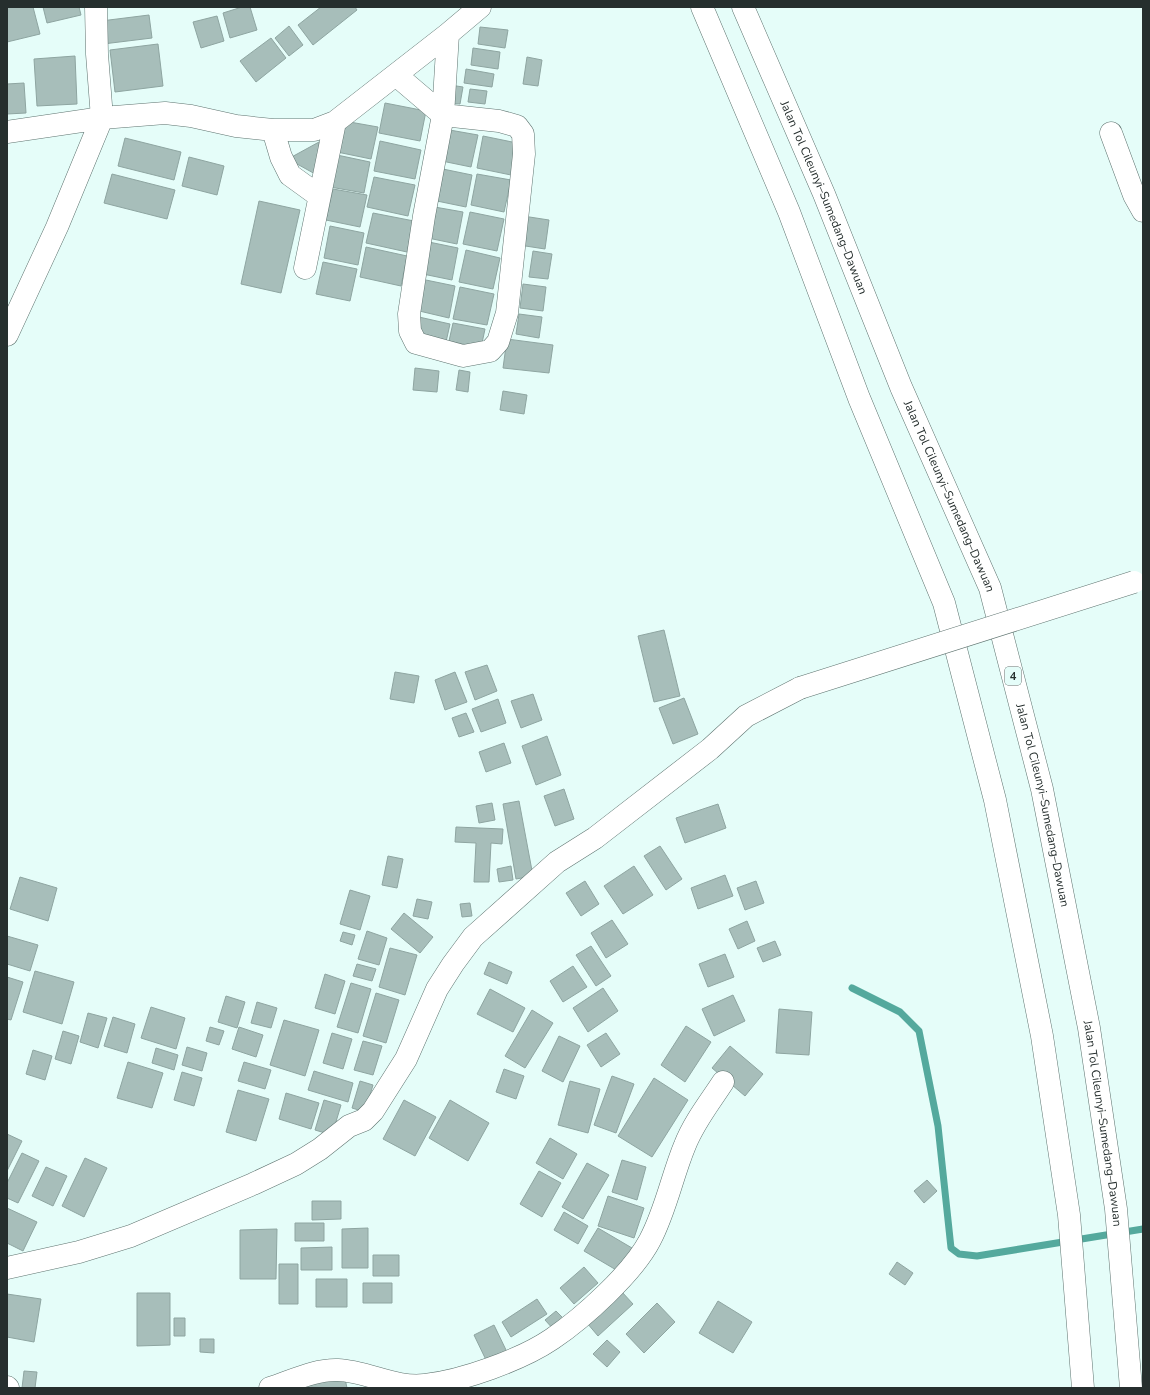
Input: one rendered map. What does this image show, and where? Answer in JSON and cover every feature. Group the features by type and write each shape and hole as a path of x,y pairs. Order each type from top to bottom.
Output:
{"main road":[{"path":"7,335 57,227 102,118 98,67 96,7"},
{"path":"7,132 102,118 165,113 191,116 236,126 273,130 314,130 335,122 448,34 480,7"},
{"path":"702,7 789,212 859,398 944,603 995,800 1042,1036 1069,1215 1083,1388"},
{"name":"Jalan Tol Cileunyi–Sumedang–Dawuan","path":"743,7 824,194 901,387 990,588 1042,789 1089,1028 1116,1209 1131,1388"},
{"path":"396,75 443,115 499,121 516,126 523,134 524,154 507,313 498,342 490,350 463,356 416,344 410,331 409,314 424,216 443,115 448,34"},
{"path":"305,268 335,122"},
{"path":"273,130 285,167 290,175 319,196"},
{"path":"1111,133 1134,195 1143,212"},
{"path":"7,1268 79,1252 131,1236 296,1164 320,1149 349,1126 364,1120 373,1111 406,1059 437,989 473,937 557,862 595,838 710,749 746,716 800,688 1138,581"},
{"path":"270,1388 308,1375 325,1371 339,1370 393,1382 424,1385 448,1381 507,1363 551,1340 601,1299 629,1269 650,1240 686,1143 723,1082"}],"building":[{"path":"7,7 33,7 40,34 7,42"},
{"path":"43,7 79,7 81,15 47,23"},
{"path":"242,7 250,7 257,30 230,38 223,13"},
{"path":"321,7 355,7 357,10 313,45 298,25"},
{"path":"149,15 152,38 103,44 101,21"},
{"path":"217,16 224,41 201,48 193,22"},
{"path":"289,26 303,45 289,56 275,38"},
{"path":"480,27 508,30 505,48 478,44"},
{"path":"271,38 286,58 256,82 240,61"},
{"path":"158,44 163,86 115,92 110,50"},
{"path":"473,48 500,52 498,69 471,65"},
{"path":"75,56 77,104 37,106 34,59"},
{"path":"527,57 542,60 538,86 523,84"},
{"path":"466,69 494,74 492,87 464,83"},
{"path":"24,83 26,113 7,114 7,84"},
{"path":"450,85 463,87 460,104 447,103"},
{"path":"470,89 487,91 485,104 468,102"},
{"path":"385,103 426,111 420,141 379,133"},
{"path":"344,121 378,127 371,159 337,152"},
{"path":"444,129 478,135 471,167 437,160"},
{"path":"483,136 517,143 511,175 477,168"},
{"path":"125,138 181,152 174,180 118,166"},
{"path":"380,141 421,150 415,179 374,171"},
{"path":"319,142 317,175 288,159"},
{"path":"337,155 370,162 364,193 330,187"},
{"path":"189,157 224,166 217,195 182,186"},
{"path":"438,168 472,175 466,207 432,200"},
{"path":"112,174 175,190 167,219 104,203"},
{"path":"477,174 511,180 504,212 471,205"},
{"path":"374,177 415,185 408,216 367,207"},
{"path":"333,189 367,195 360,227 326,220"},
{"path":"259,201 300,210 281,293 241,284"},
{"path":"429,206 463,212 457,244 423,237"},
{"path":"470,212 504,219 497,251 463,244"},
{"path":"373,213 414,221 407,252 366,243"},
{"path":"523,216 549,220 545,249 519,245"},
{"path":"330,226 364,233 358,265 324,258"},
{"path":"424,241 458,248 452,280 418,273"},
{"path":"366,247 407,256 401,286 360,277"},
{"path":"466,250 500,258 493,289 459,282"},
{"path":"533,251 552,254 548,279 529,277"},
{"path":"323,262 357,269 350,301 316,294"},
{"path":"421,279 455,286 449,318 415,310"},
{"path":"523,284 546,287 543,311 520,308"},
{"path":"460,287 494,294 487,325 453,319"},
{"path":"519,314 542,317 539,338 516,334"},
{"path":"419,317 450,324 446,342 415,336"},
{"path":"453,323 485,329 481,348 449,341"},
{"path":"507,339 553,345 549,373 503,368"},
{"path":"415,368 439,371 437,392 413,390"},
{"path":"459,370 470,372 468,392 456,390"},
{"path":"503,391 527,395 524,414 500,410"},
{"path":"664,630 680,696 654,702 638,636"},
{"path":"487,665 497,691 475,700 465,672"},
{"path":"395,672 419,676 414,703 390,699"},
{"path":"455,672 467,702 445,710 435,680"},
{"path":"533,694 542,720 521,728 511,701"},
{"path":"684,698 698,734 673,744 659,708"},
{"path":"498,699 506,723 481,732 472,709"},
{"path":"466,713 474,732 459,737 452,718"},
{"path":"547,736 561,775 536,785 522,746"},
{"path":"504,743 511,763 486,772 479,752"},
{"path":"564,789 574,819 555,826 544,796"},
{"path":"519,801 533,876 516,879 503,804"},
{"path":"492,803 495,820 479,823 476,806"},
{"path":"718,804 726,828 685,843 676,818"},
{"path":"456,827 503,829 502,844 491,843 489,882 474,882 476,843 455,842"},
{"path":"660,846 682,879 666,890 644,856"},
{"path":"388,856 403,859 397,888 382,885"},
{"path":"511,866 513,880 499,882 497,869"},
{"path":"634,866 653,895 623,914 604,886"},
{"path":"725,875 733,896 698,909 691,888"},
{"path":"20,877 57,888 48,921 10,909"},
{"path":"585,881 599,904 581,916 566,893"},
{"path":"756,881 764,903 745,910 737,888"},
{"path":"350,890 370,896 360,930 340,924"},
{"path":"417,899 432,902 428,919 413,916"},
{"path":"470,903 472,916 462,917 460,904"},
{"path":"404,913 433,937 420,953 391,929"},
{"path":"612,920 628,944 606,958 591,933"},
{"path":"747,921 755,941 738,949 729,929"},
{"path":"367,931 387,938 379,965 358,959"},
{"path":"343,932 355,935 352,945 340,941"},
{"path":"7,936 38,945 30,971 7,964"},
{"path":"775,941 781,955 763,962 757,948"},
{"path":"591,946 611,976 596,986 576,955"},
{"path":"390,948 417,955 405,995 379,987"},
{"path":"725,954 734,977 708,987 699,964"},
{"path":"489,962 512,972 507,984 484,974"},
{"path":"357,964 376,969 372,981 353,976"},
{"path":"573,966 587,987 563,1002 550,981"},
{"path":"35,971 74,982 62,1024 23,1012"},
{"path":"325,974 345,981 335,1014 315,1008"},
{"path":"7,977 23,982 11,1020 7,1019"},
{"path":"351,983 371,989 358,1033 337,1027"},
{"path":"603,988 618,1011 588,1032 573,1008"},
{"path":"490,989 525,1008 513,1032 477,1014"},
{"path":"376,993 399,1000 386,1043 363,1036"},
{"path":"733,995 745,1021 714,1036 702,1009"},
{"path":"226,996 245,1002 237,1028 218,1022"},
{"path":"257,1002 277,1008 271,1028 251,1023"},
{"path":"151,1007 185,1018 176,1049 141,1038"},
{"path":"779,1009 812,1012 809,1055 776,1053"},
{"path":"532,1010 553,1023 525,1068 505,1056"},
{"path":"88,1013 107,1018 98,1048 80,1042"},
{"path":"113,1017 135,1024 127,1053 104,1046"},
{"path":"284,1020 319,1030 305,1076 270,1065"},
{"path":"686,1026 711,1042 685,1082 661,1065"},
{"path":"210,1027 224,1031 219,1045 206,1041"},
{"path":"239,1027 263,1035 256,1057 232,1049"},
{"path":"63,1031 79,1036 71,1064 55,1059"},
{"path":"332,1033 352,1039 343,1069 323,1063"},
{"path":"606,1033 620,1054 601,1067 587,1045"},
{"path":"559,1036 580,1046 563,1082 542,1071"},
{"path":"363,1041 382,1046 373,1075 354,1070"},
{"path":"730,1046 763,1074 745,1096 712,1068"},
{"path":"187,1047 207,1053 202,1071 182,1065"},
{"path":"156,1048 178,1055 174,1070 152,1063"},
{"path":"33,1050 52,1056 45,1080 26,1074"},
{"path":"128,1062 163,1073 152,1108 117,1098"},
{"path":"244,1062 271,1070 265,1089 238,1081"},
{"path":"504,1069 524,1076 516,1099 496,1092"},
{"path":"314,1071 353,1083 348,1102 308,1090"},
{"path":"182,1072 202,1078 194,1106 174,1100"},
{"path":"612,1076 634,1084 616,1133 594,1125"},
{"path":"654,1078 688,1100 652,1157 618,1136"},
{"path":"360,1081 373,1085 365,1112 352,1108"},
{"path":"570,1081 600,1089 588,1133 558,1125"},
{"path":"238,1090 269,1099 256,1141 226,1132"},
{"path":"286,1093 319,1103 311,1129 279,1119"},
{"path":"324,1100 341,1105 332,1135 315,1130"},
{"path":"404,1100 436,1117 415,1156 383,1139"},
{"path":"450,1100 489,1123 468,1161 429,1138"},
{"path":"7,1134 22,1141 7,1171"},
{"path":"550,1138 577,1154 563,1179 536,1163"},
{"path":"22,1153 39,1161 18,1203 7,1198 7,1183"},
{"path":"85,1158 107,1168 84,1217 62,1206"},
{"path":"622,1160 646,1167 637,1200 612,1192"},
{"path":"587,1163 609,1175 583,1219 562,1207"},
{"path":"46,1167 67,1176 53,1206 32,1196"},
{"path":"539,1171 561,1183 542,1217 520,1204"},
{"path":"927,1180 937,1191 924,1203 914,1191"},
{"path":"608,1196 644,1208 634,1238 598,1226"},
{"path":"312,1201 341,1201 341,1219 312,1220"},
{"path":"7,1208 37,1222 23,1251 7,1243"},
{"path":"564,1212 588,1226 578,1244 554,1230"},
{"path":"295,1223 324,1223 324,1241 295,1241"},
{"path":"368,1228 368,1268 342,1268 342,1229"},
{"path":"598,1228 632,1248 618,1271 584,1251"},
{"path":"277,1229 276,1279 240,1279 240,1230"},
{"path":"332,1247 332,1270 301,1270 301,1248"},
{"path":"373,1255 399,1255 399,1276 373,1276"},
{"path":"897,1262 913,1273 905,1285 889,1274"},
{"path":"279,1264 298,1264 298,1304 279,1304"},
{"path":"584,1267 598,1283 574,1304 560,1288"},
{"path":"316,1279 347,1279 347,1307 316,1307"},
{"path":"363,1283 392,1283 392,1303 363,1303"},
{"path":"622,1292 633,1304 598,1336 587,1323"},
{"path":"137,1293 170,1293 170,1345 137,1346"},
{"path":"7,1294 41,1299 34,1342 7,1337"},
{"path":"537,1299 547,1314 511,1337 502,1322"},
{"path":"718,1301 752,1322 733,1353 699,1333"},
{"path":"657,1303 675,1322 644,1353 626,1334"},
{"path":"556,1311 566,1321 555,1331 545,1320"},
{"path":"174,1318 185,1318 185,1336 174,1336"},
{"path":"494,1325 507,1352 487,1362 474,1335"},
{"path":"200,1339 214,1339 214,1353 200,1352"},
{"path":"607,1340 620,1352 607,1367 593,1354"},
{"path":"24,1371 37,1372 35,1388 22,1388"},
{"path":"344,1374 347,1388 300,1388"}],"waterway":[{"path":"852,988 900,1012 919,1031 938,1126 951,1248 959,1254 977,1256 1143,1229"}]}
